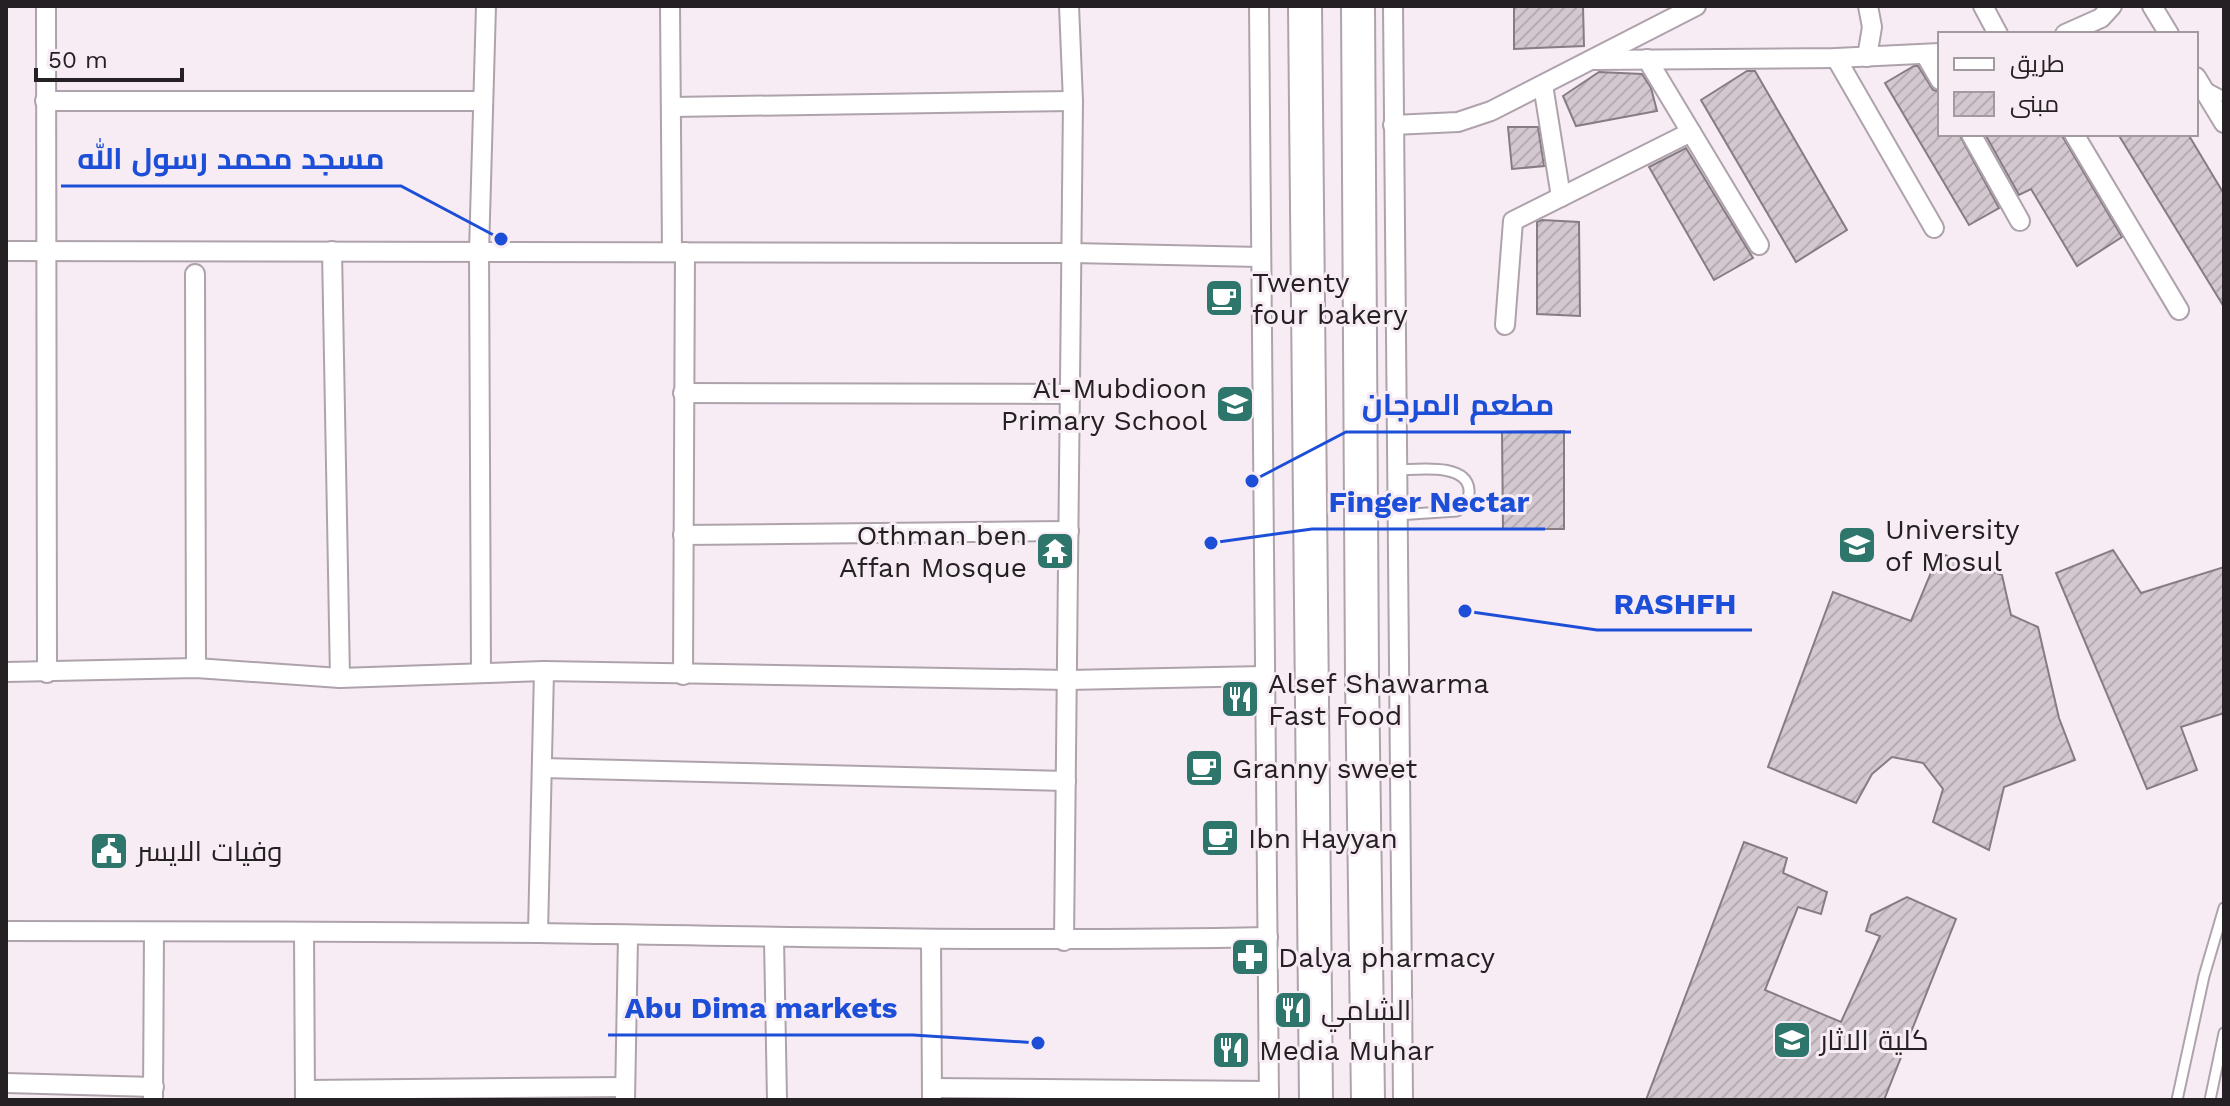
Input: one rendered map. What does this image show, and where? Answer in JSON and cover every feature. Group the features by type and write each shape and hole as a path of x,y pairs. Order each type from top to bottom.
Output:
{"highway":[{"path":"1305,6 1316,1100"},
{"path":"1358,6 1368,1100"},
{"path":"1313,675 1362,676"}],"street":[{"path":"46,6 47,673"},
{"path":"481,672 479,252 486,6"},
{"path":"670,6 683,393 683,675"},
{"path":"1064,941 1073,101 1069,6"},
{"path":"931,940 932,1094 1269,1096 1259,6"},
{"path":"1393,6 1403,1100"},
{"path":"1393,125 1470,119 1491,111 1696,6"},
{"path":"1867,57 1872,27 1868,6"},
{"path":"1983,6 1997,32"},
{"path":"2070,32 2101,18 2112,6"},
{"path":"2152,6 2168,32"},
{"path":"1595,60 1933,54"},
{"path":"1836,58 1934,228"},
{"path":"1647,59 1759,245"},
{"path":"2198,80 2224,123"},
{"path":"1543,85 1561,197"},
{"path":"45,101 483,101"},
{"path":"672,107 1073,101"},
{"path":"1505,325 1513,221 1691,132"},
{"path":"1972,136 2020,221"},
{"path":"2075,136 2179,310"},
{"path":"6,251 1072,253 1261,257"},
{"path":"332,251 340,678"},
{"path":"195,274 196,668"},
{"path":"683,393 1070,394"},
{"path":"683,535 1069,531"},
{"path":"6,672 196,668 340,678 544,671 1067,680 1265,676"},
{"path":"538,933 544,671"},
{"path":"542,768 1066,781"},
{"path":"6,931 538,933 774,939 1064,941 1268,937"},
{"path":"6,1083 153,1094 154,932"},
{"path":"304,933 306,1095 625,1093 628,936"},
{"path":"774,939 777,1100"}],"lane":[{"path":"2198,80 2224,97"},
{"path":"1397,470 1454,471 1467,481 1469,490 1464,506 1457,511 1397,515"},
{"path":"2177,1100 2204,976 2224,908"},
{"path":"2210,1100 2224,1033"}],"building":[{"path":"1514,6 1583,6 1584,46 1514,49"},
{"path":"1918,66 1933,90 1938,91 1938,136 1960,136 1999,208 1969,225 1885,83"},
{"path":"1747,71 1755,71 1847,230 1796,262 1701,100"},
{"path":"1599,72 1642,74 1651,88 1657,111 1576,126 1563,96"},
{"path":"1508,127 1538,127 1544,166 1512,169"},
{"path":"1986,136 2062,136 2122,237 2077,266 2031,189 2019,195"},
{"path":"2119,136 2189,136 2224,194 2224,307"},
{"path":"1686,148 1753,258 1714,280 1649,167"},
{"path":"1537,222 1579,222 1580,316 1537,314"},
{"path":"1564,431 1564,529 1503,529 1502,432"},
{"path":"2113,550 2141,593 2224,567 2224,713 2181,727 2197,770 2147,789 2056,573"},
{"path":"1939,553 2002,575 2011,615 2038,627 2059,718 2075,760 2004,787 1989,850 1933,822 1943,789 1923,763 1892,757 1872,774 1856,803 1768,767 1833,592 1911,621"},
{"path":"1744,842 1787,858 1783,873 1827,892 1821,914 1798,907 1765,990 1841,1022 1880,936 1866,931 1871,915 1907,897 1956,919 1884,1100 1646,1100"}],"place":[{"name":"مسجد محمد رسول الله","path":"501,239"},
{"name":"Twenty four bakery","path":"1224,298"},
{"name":"Al-Mubdioon Primary School","path":"1235,404"},
{"name":"مطعم المرجان","path":"1252,481"},
{"name":"Finger Nectar","path":"1211,543"},
{"name":"University of Mosul","path":"1857,545"},
{"name":"Othman ben Affan Mosque","path":"1055,551"},
{"name":"RASHFH","path":"1465,611"},
{"name":"Alsef Shawarma Fast Food","path":"1240,699"},
{"name":"Granny sweet","path":"1204,768"},
{"name":"Ibn Hayyan","path":"1220,838"},
{"name":"وفيات الايسر","path":"109,851"},
{"name":"Dalya pharmacy","path":"1250,957"},
{"name":"الشامي","path":"1293,1010"},
{"name":"كلية الاثار","path":"1792,1040"},
{"name":"Abu Dima markets","path":"1038,1043"},
{"name":"Media Muhar","path":"1231,1050"}]}
